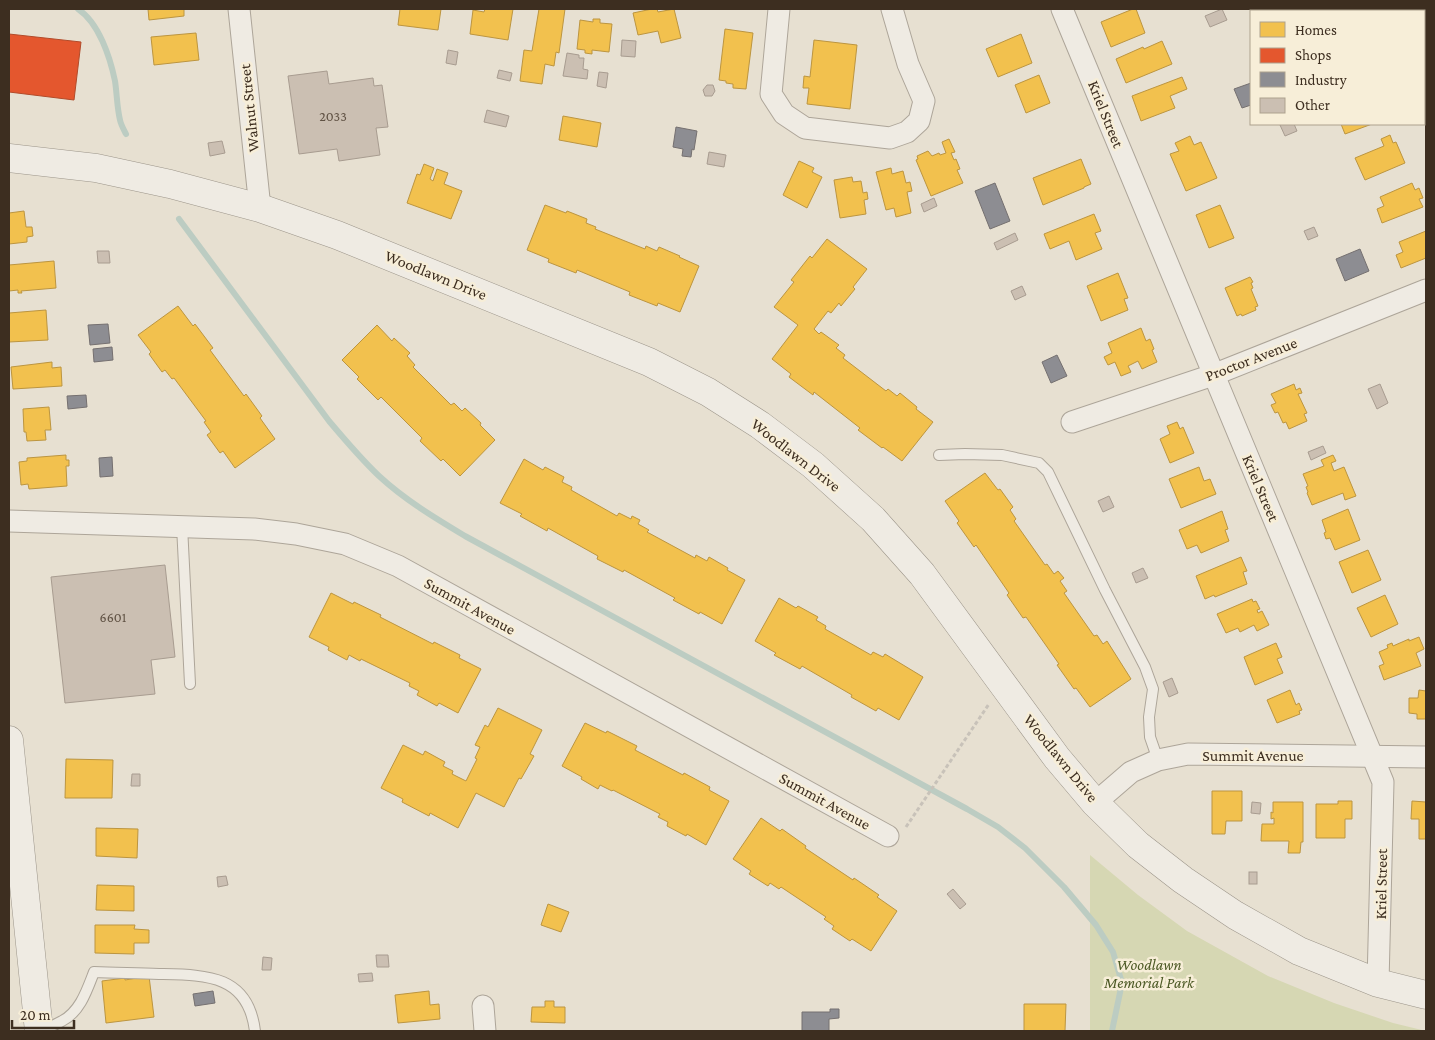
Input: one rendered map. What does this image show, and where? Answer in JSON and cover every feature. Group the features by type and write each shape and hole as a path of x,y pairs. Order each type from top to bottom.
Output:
{"main road":[{"name":"Woodlawn Drive","path":"9,158 96,168 170,184 260,208 337,235 649,362 708,392 752,420 813,464 873,519 922,574 1056,758 1095,803 1138,845 1183,880 1235,915 1299,951 1378,983 1426,995"},
{"path":"9,740 39,1031"}],"street":[{"name":"Walnut Street","path":"239,9 260,208"},
{"path":"779,9 771,94 784,114 805,128 890,138 907,132 919,121 924,101 908,64 892,9"},
{"name":"Kriel Street","path":"1062,9 1383,782 1378,983"},
{"name":"Proctor Avenue","path":"1072,422 1213,375 1426,290"},
{"name":"Summit Avenue","path":"9,521 254,529 296,534 345,544 398,566 888,836"},
{"name":"Summit Avenue","path":"1095,803 1131,772 1158,760 1188,754 1426,757"},
{"path":"483,1006 485,1031"}],"lane":[{"path":"940,456 965,454 1002,455 1038,463 1048,472 1105,590 1145,667 1153,689 1149,717 1150,737 1158,760"},
{"path":"182,526 190,684"},
{"path":"39,1031 63,1021 73,1013 84,998 94,972 194,975 214,978 230,985 242,996 253,1018 255,1031"}],"path":[{"path":"888,836 905,828 1003,684"}],"green space":[{"name":"Woodlawn Memorial Park","path":"1090,855 1138,895 1187,931 1268,976 1334,1003 1393,1023 1426,1031 1090,1031"}],"building: Homes":[{"path":"148,9 184,9 184,16 149,20"},
{"path":"400,9 441,9 438,30 398,25"},
{"path":"485,9 513,9 508,40 470,34 473,10 484,12"},
{"path":"539,9 565,9 559,53 556,52 554,66 545,64 542,84 520,81 524,50 532,51"},
{"path":"657,9 658,12 674,9 681,38 661,43 658,31 638,35 633,13"},
{"path":"1136,9 1145,33 1111,47 1101,22"},
{"path":"593,19 600,19 600,23 612,24 609,52 592,50 592,54 585,53 585,50 577,49 580,20 593,22"},
{"path":"725,29 753,33 746,89 733,88 733,84 719,80"},
{"path":"196,33 199,60 154,65 151,37"},
{"path":"1021,34 1032,63 998,77 986,49"},
{"path":"814,40 857,45 850,109 807,104 809,88 803,88 804,76 810,77"},
{"path":"1162,41 1172,64 1126,83 1116,59"},
{"path":"1039,75 1050,103 1026,113 1015,85"},
{"path":"1182,77 1187,89 1170,96 1175,108 1141,121 1132,96"},
{"path":"563,116 601,123 597,147 559,140"},
{"path":"1341,125 1369,125 1345,134"},
{"path":"1390,135 1393,143 1396,142 1405,163 1365,180 1355,158 1384,146 1381,139"},
{"path":"1190,136 1194,145 1201,142 1217,178 1186,191 1170,154 1179,151 1175,143"},
{"path":"949,139 955,152 951,153 960,169 957,170 963,183 931,196 916,160 918,159 917,156 928,151 932,156 946,153 942,142"},
{"path":"1081,159 1091,184 1043,205 1033,178"},
{"path":"799,161 814,168 812,172 822,177 807,208 783,195"},
{"path":"424,164 434,168 430,179 433,181 437,169 448,173 444,184 462,191 451,219 407,203 417,174 420,175"},
{"path":"891,168 892,174 903,171 906,183 910,182 912,191 907,192 911,213 896,217 894,208 886,210 876,172"},
{"path":"852,177 853,182 861,181 863,193 867,192 868,199 864,200 866,214 840,218 834,180"},
{"path":"1412,183 1415,190 1419,188 1423,198 1419,199 1423,207 1382,223 1377,209 1384,206 1380,197"},
{"path":"545,205 587,219 586,223 596,227 595,229 645,249 646,246 657,251 659,247 699,266 680,312 658,303 657,306 629,295 630,292 577,270 576,273 548,262 549,259 527,250"},
{"path":"1220,205 1234,238 1209,248 1196,215"},
{"path":"24,211 26,227 32,227 33,236 27,237 27,242 9,244 9,213"},
{"path":"1094,214 1101,231 1095,233 1102,249 1076,260 1069,241 1050,249 1044,234"},
{"path":"1426,231 1426,258 1401,268 1396,255 1403,252 1399,242"},
{"path":"827,239 867,269 853,287 855,289 841,306 839,303 831,313 828,311 814,329 819,334 821,332 839,345 836,348 845,355 843,358 886,391 888,389 897,396 900,393 933,422 902,461 858,430 860,428 814,392 813,395 789,377 791,374 772,359 798,325 774,307 794,282 791,280 810,256 812,258"},
{"path":"54,261 56,288 21,291 22,293 18,293 18,290 9,291 9,265"},
{"path":"1118,273 1128,298 1124,299 1128,310 1101,321 1087,286"},
{"path":"1250,277 1253,282 1251,283 1253,288 1251,289 1258,306 1255,307 1256,310 1242,316 1241,314 1237,316 1225,288"},
{"path":"178,306 193,326 195,324 213,348 210,350 244,396 246,394 262,416 260,418 275,439 235,468 223,451 220,453 207,435 211,432 204,422 206,421 174,378 172,379 165,370 162,372 149,354 151,352 138,335"},
{"path":"46,310 48,340 9,342 9,313"},
{"path":"377,325 392,341 394,338 410,353 407,356 415,365 413,367 451,405 454,403 462,411 465,408 495,440 460,476 443,459 441,461 420,441 422,438 381,397 378,400 357,379 359,377 342,360"},
{"path":"1141,328 1146,341 1150,339 1157,362 1142,369 1138,361 1128,366 1131,372 1121,376 1115,362 1108,365 1104,357 1112,353 1108,343"},
{"path":"52,362 52,368 61,367 62,386 13,389 11,367"},
{"path":"1294,384 1296,390 1300,388 1302,393 1298,394 1307,413 1304,414 1307,421 1289,429 1286,422 1283,423 1278,412 1275,413 1271,405 1276,403 1271,394"},
{"path":"49,407 51,430 45,430 46,440 27,441 26,432 24,432 23,409"},
{"path":"1177,422 1180,429 1183,427 1194,453 1170,463 1160,439 1170,434 1167,426"},
{"path":"66,455 66,460 69,460 69,466 66,466 67,486 29,489 28,484 21,485 19,462 27,461 27,458"},
{"path":"1333,455 1336,461 1331,463 1334,471 1344,467 1356,496 1345,500 1343,493 1312,505 1303,474 1324,466 1321,460"},
{"path":"524,459 543,470 545,467 564,477 562,482 572,487 571,490 617,516 619,513 631,519 632,516 640,520 638,524 649,530 647,532 695,558 696,555 707,561 709,557 745,580 722,624 673,600 675,598 624,570 623,572 597,559 598,556 548,528 547,531 520,516 522,514 500,503"},
{"path":"1199,467 1204,481 1210,479 1216,494 1181,508 1169,479"},
{"path":"985,473 1013,507 1010,510 1016,519 1014,521 1045,565 1047,564 1054,574 1058,571 1064,578 1060,581 1067,591 1064,593 1094,636 1097,635 1103,644 1107,641 1131,679 1090,707 1076,688 1074,689 1026,617 1023,618 1007,595 1009,593 976,545 974,547 957,523 959,521 945,501"},
{"path":"1348,509 1360,540 1335,550 1330,538 1326,539 1322,520"},
{"path":"1222,511 1228,529 1225,530 1229,541 1201,553 1197,545 1187,549 1179,530"},
{"path":"1368,550 1381,580 1352,593 1339,562"},
{"path":"1241,557 1247,571 1243,572 1247,584 1205,599 1196,576"},
{"path":"331,593 353,604 354,602 433,644 434,642 460,655 459,658 481,669 458,713 439,703 437,706 417,695 419,691 409,686 410,683 361,659 360,661 349,655 347,660 328,650 329,647 309,637"},
{"path":"1385,595 1398,624 1371,637 1357,608"},
{"path":"779,598 796,608 798,606 818,617 816,620 826,626 825,629 871,655 873,652 883,657 885,654 923,677 899,720 878,708 876,711 802,666 800,669 774,655 776,653 755,641"},
{"path":"1252,599 1253,602 1256,601 1260,609 1257,610 1258,613 1262,611 1269,625 1257,631 1254,625 1240,632 1238,628 1226,633 1217,614"},
{"path":"1419,637 1424,649 1416,653 1421,666 1384,680 1379,666 1384,664 1379,652 1388,648 1387,645 1392,643 1393,646"},
{"path":"1276,643 1282,657 1277,659 1283,673 1255,685 1244,657"},
{"path":"1290,690 1296,705 1299,703 1302,710 1299,711 1300,714 1277,723 1267,700"},
{"path":"1419,690 1426,691 1426,719 1417,719 1417,714 1409,713 1409,698 1418,698"},
{"path":"498,708 542,730 530,754 534,756 521,779 519,778 504,807 476,793 458,828 430,813 429,816 402,802 403,799 381,788 403,745 423,755 425,751 445,762 443,766 453,771 452,774 466,781 477,759 475,758 480,747 475,745 485,725 488,727"},
{"path":"585,723 606,733 607,731 637,746 635,750 710,787 709,790 729,801 706,845 687,834 686,836 667,826 668,822 658,817 660,814 613,790 600,785 598,789 562,766"},
{"path":"66,759 113,760 112,798 65,798"},
{"path":"1212,791 1242,791 1242,821 1226,821 1225,834 1212,834"},
{"path":"1338,801 1352,801 1352,819 1345,819 1345,838 1316,838 1316,804 1338,804"},
{"path":"1412,801 1426,802 1426,839 1419,839 1419,819 1411,819"},
{"path":"1273,802 1303,802 1303,842 1301,842 1300,853 1288,853 1289,841 1261,841 1262,824 1274,824 1274,818 1271,819"},
{"path":"761,818 780,831 782,829 806,846 805,848 879,895 877,897 897,911 871,951 852,939 850,941 832,929 834,926 824,919 826,917 781,887 779,889 770,883 768,886 749,874 751,871 733,859"},
{"path":"96,828 138,829 137,858 96,856"},
{"path":"97,885 134,886 134,911 96,910"},
{"path":"548,904 569,912 561,932 541,925"},
{"path":"95,925 135,925 134,929 149,930 149,943 134,943 134,954 95,953"},
{"path":"149,976 154,1017 106,1023 102,981"},
{"path":"429,991 430,1005 439,1004 440,1019 398,1023 395,995"},
{"path":"545,1001 554,1001 554,1007 565,1007 565,1023 531,1022 532,1007 545,1007"},
{"path":"1024,1004 1066,1004 1065,1031 1024,1031"}],"building: Shops":[{"path":"9,34 81,42 74,100 9,92"}],"building: Industry":[{"path":"1250,83 1250,105 1242,108 1234,89"},
{"path":"676,127 697,131 691,157 682,156 683,149 673,147"},
{"path":"995,183 1010,221 990,229 975,191"},
{"path":"1360,249 1369,271 1345,281 1336,259"},
{"path":"108,324 110,343 90,345 88,325"},
{"path":"112,347 113,360 94,362 93,349"},
{"path":"1057,355 1067,376 1051,383 1042,362"},
{"path":"86,395 87,407 68,409 67,396"},
{"path":"112,457 113,476 100,477 99,458"},
{"path":"213,991 215,1003 195,1006 193,994"},
{"path":"830,1009 839,1009 839,1018 829,1019 829,1031 802,1031 802,1012 830,1012"}],"building: Other":[{"path":"1222,9 1227,20 1210,27 1205,16"},
{"path":"622,40 636,41 635,57 621,56"},
{"path":"448,50 458,52 456,65 446,63"},
{"path":"567,53 584,58 583,69 588,70 587,79 563,76"},
{"path":"499,70 512,73 510,81 497,78"},
{"path":"327,71 329,84 373,78 374,86 382,85 388,127 376,128 380,155 339,161 337,149 299,154 288,76"},
{"path":"599,72 608,73 606,88 597,86"},
{"path":"707,85 713,85 715,91 712,96 705,96 703,90"},
{"path":"487,110 509,116 506,127 484,122"},
{"path":"1280,125 1294,125 1297,131 1285,136"},
{"path":"222,141 225,153 210,156 208,143"},
{"path":"709,152 726,155 724,167 707,164"},
{"path":"934,198 937,206 924,212 921,204"},
{"path":"1314,227 1318,236 1308,240 1304,231"},
{"path":"1015,233 1018,240 997,250 994,243"},
{"path":"97,251 109,251 110,263 98,263"},
{"path":"1022,286 1026,295 1015,300 1011,291"},
{"path":"1380,384 1388,403 1377,409 1368,389"},
{"path":"1323,446 1326,453 1311,460 1308,452"},
{"path":"1109,496 1114,507 1103,512 1098,501"},
{"path":"165,565 175,657 151,660 155,694 65,703 51,577"},
{"path":"1143,568 1148,578 1136,583 1132,573"},
{"path":"1172,678 1178,693 1169,697 1163,682"},
{"path":"132,774 140,774 140,786 131,786"},
{"path":"1252,802 1261,803 1260,814 1251,813"},
{"path":"1249,872 1257,872 1257,884 1249,884"},
{"path":"226,876 228,885 218,887 217,877"},
{"path":"953,889 966,904 960,909 947,894"},
{"path":"376,955 388,955 389,967 377,967"},
{"path":"263,957 272,958 271,970 262,970"},
{"path":"372,973 373,981 359,982 358,974"}],"waterway":[{"path":"78,9 92,23 107,51 115,81 120,120 126,134"},
{"path":"179,219 329,421 366,463 399,493 465,536 967,809 998,827 1025,848 1064,887 1096,925 1113,952 1122,983 1112,1031"}]}
